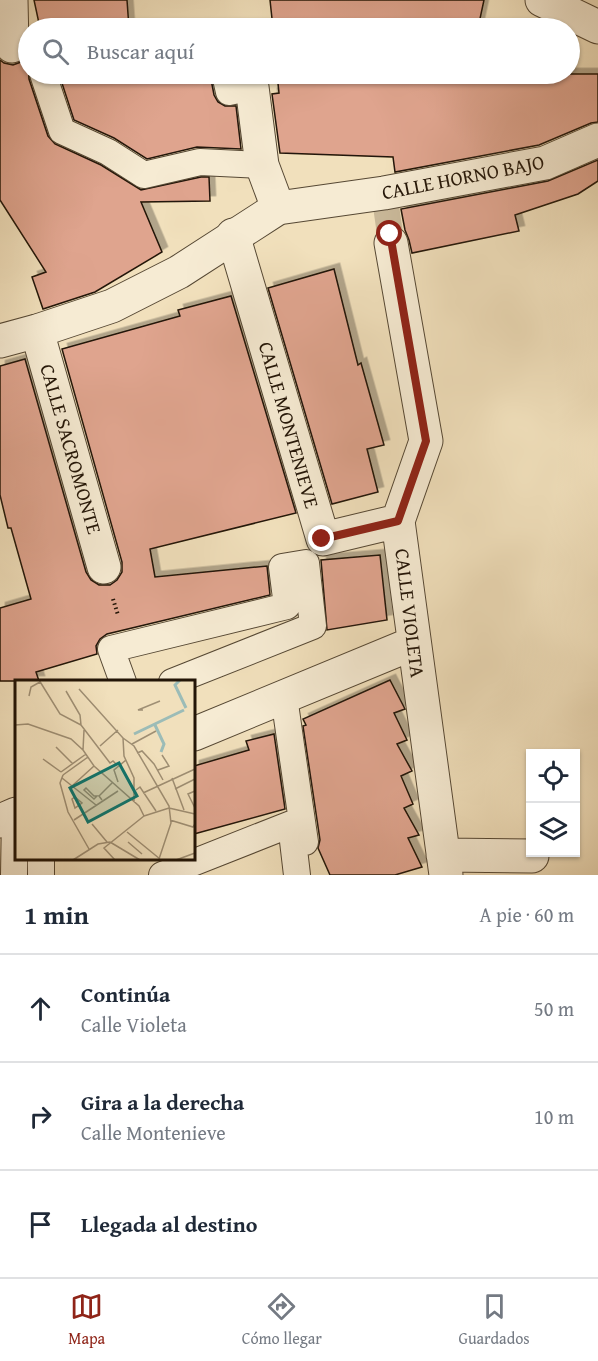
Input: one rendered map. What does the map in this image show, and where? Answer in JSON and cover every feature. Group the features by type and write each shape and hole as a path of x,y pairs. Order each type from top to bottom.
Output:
{"street":[{"path":"11,0 13,46"},
{"path":"542,0 579,18"},
{"path":"580,18 598,27"},
{"path":"46,84 62,130 108,152 144,175 200,162 262,165"},
{"path":"0,341 112,306 179,272 278,208 262,165 240,84"},
{"name":"CALLE HORNO BAJO","path":"278,208 377,199 545,163 598,140"},
{"name":"CALLE MONTENIEVE","path":"233,235 322,539 398,521"},
{"name":"CALLE VIOLETA","path":"391,238 426,441 398,521 444,865 526,857"},
{"name":"CALLE SACROMONTE","path":"37,331 104,567"},
{"path":"123,680 111,649 124,636 287,606 282,567 306,563 313,626 175,680"},
{"path":"124,636 137,680"},
{"path":"195,734 414,643"},
{"path":"284,697 309,875"},
{"path":"10,817 14,875"},
{"path":"162,875 291,824 297,875"}],"building":[{"path":"34,0 127,0 128,18 38,18"},
{"path":"270,0 484,0 480,18 272,18"},
{"path":"0,60 13,65 18,63 18,84 31,84 48,136 55,144 101,165 141,190 209,177 210,201 141,202 162,252 95,292 43,309 32,277 46,272 0,200"},
{"path":"580,74 598,74 598,122 539,145 395,172 393,157 280,153 272,94 279,93 278,84 580,84"},
{"path":"62,84 212,84 218,102 225,106 236,106 241,149 197,147 147,159 114,138 74,120"},
{"path":"598,160 598,181 578,194 515,215 519,231 412,253 401,209 548,181"},
{"path":"334,269 358,365 361,363 384,445 367,449 378,492 332,504 268,288"},
{"path":"231,296 296,513 150,549 155,577 267,566 270,595 107,634 96,646 97,654 36,672 39,680 0,681 0,608 31,599 0,495 0,366 25,359 86,572 91,580 99,585 110,585 122,572 122,562 62,349 180,316 178,310"},
{"path":"380,555 387,620 327,630 321,560"},
{"path":"390,680 405,709 394,713 407,740 397,744 412,771 401,776 413,804 404,808 419,835 408,838 422,867 395,875 330,875 318,848 320,840 303,726 306,725 303,719"},
{"path":"274,734 285,809 195,834 195,766 249,750 246,741"}],"tunnel":[{"path":"386,206 390,234"}],"route":[{"path":"322,539 398,521 426,441 390,234"}]}
